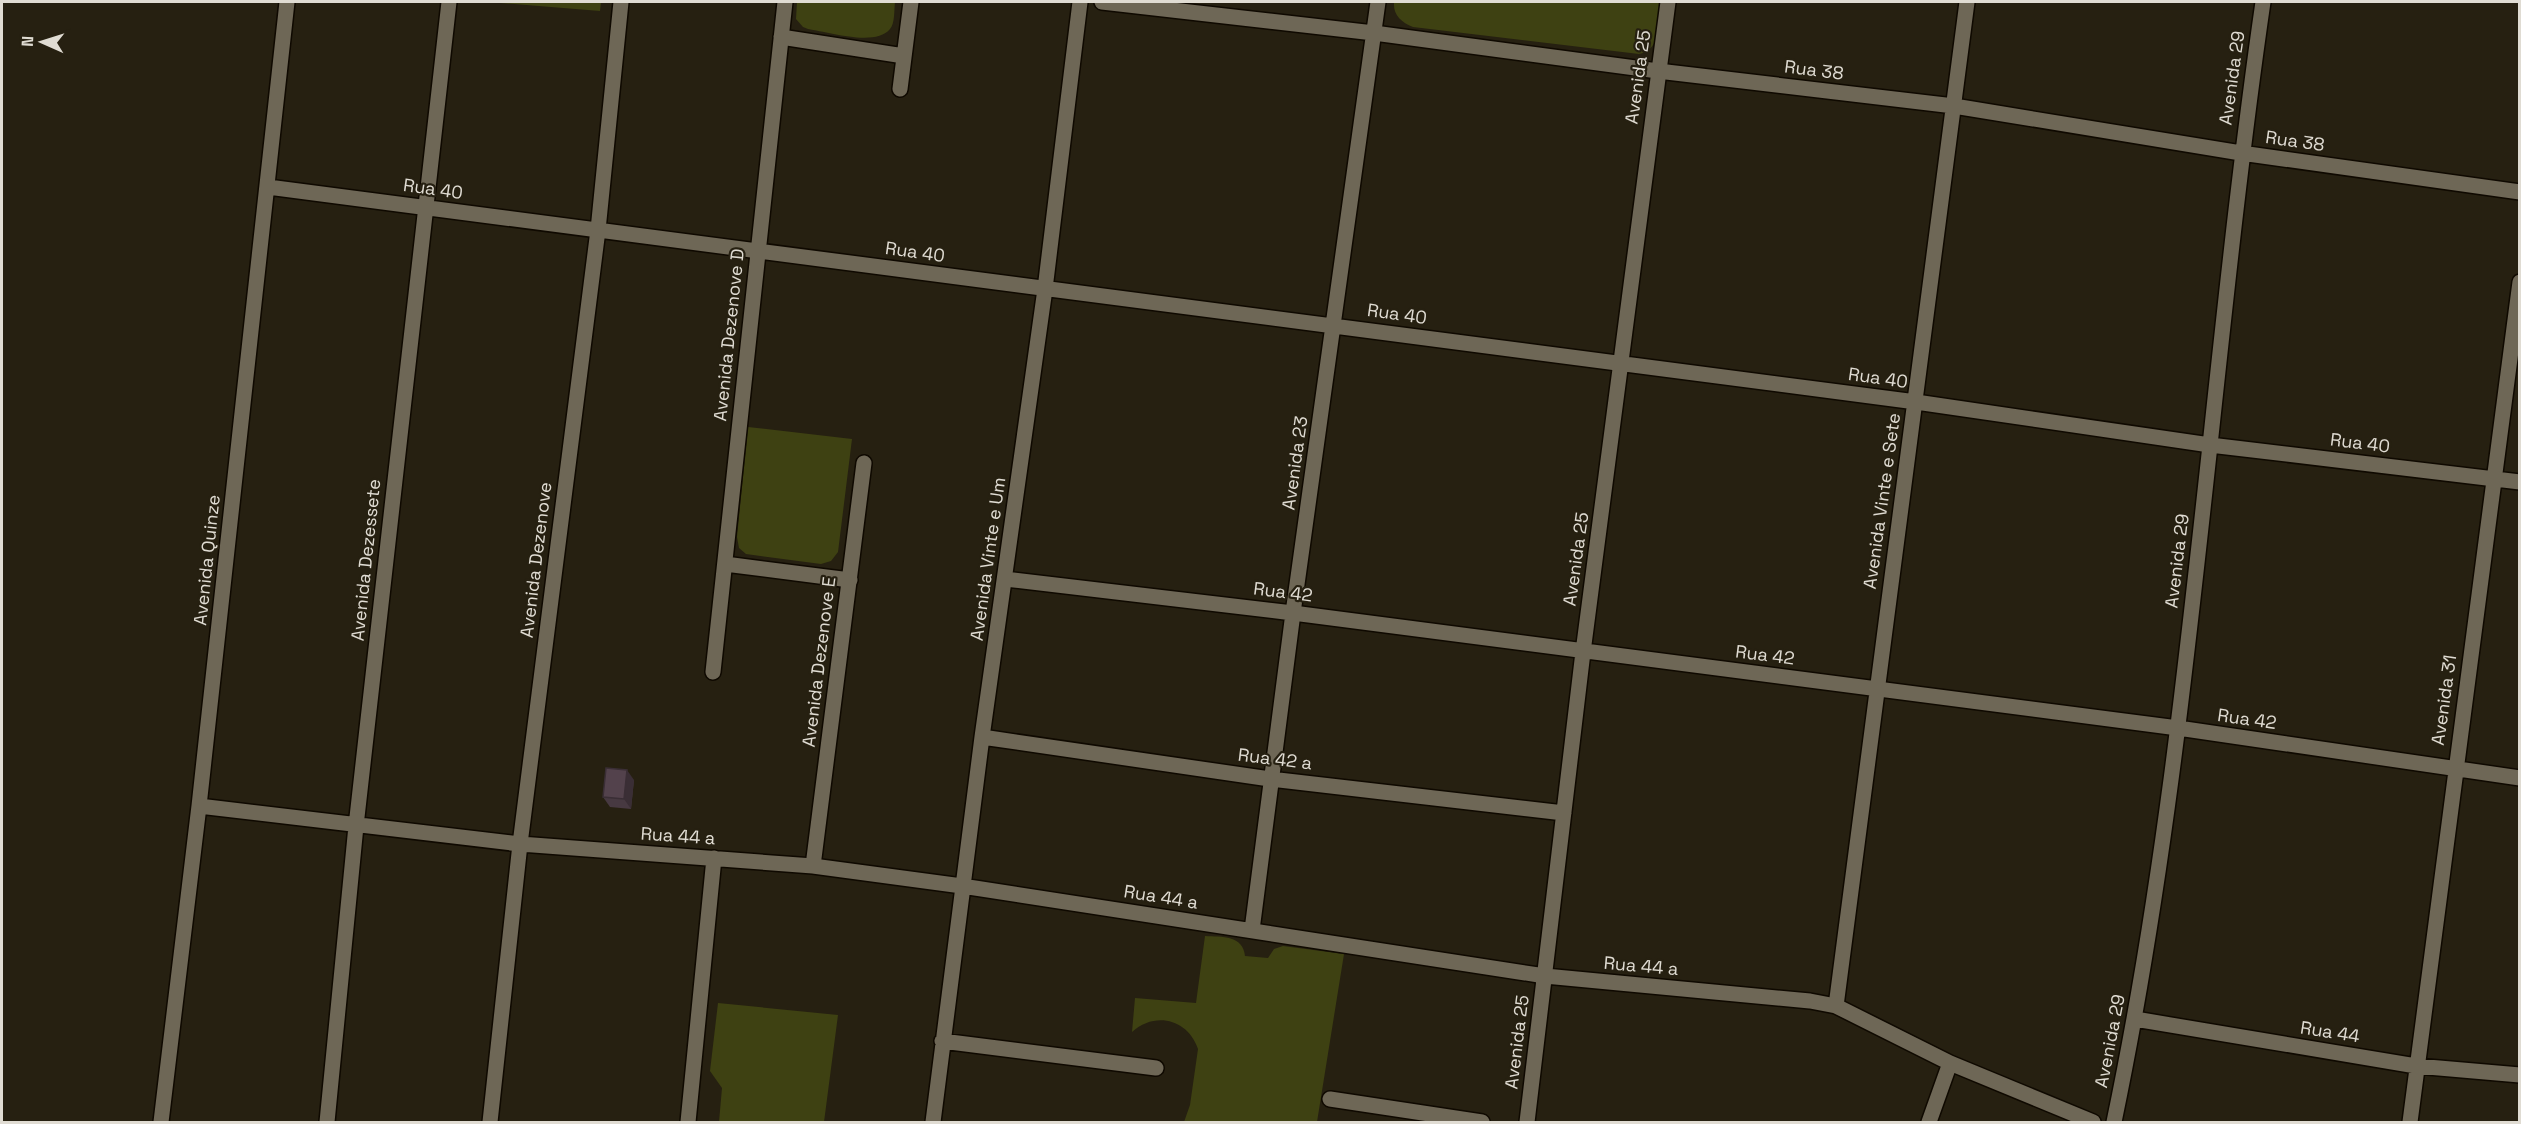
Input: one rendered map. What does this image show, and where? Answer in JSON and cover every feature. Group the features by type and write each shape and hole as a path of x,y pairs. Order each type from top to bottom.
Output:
{"street":[{"name":"Avenida Quinze","path":"161,1122 199,806 287,2"},
{"name":"Avenida Dezessete","path":"327,1122 356,825 449,2"},
{"name":"Avenida Dezenove","path":"490,1122 520,844 598,230 621,2"},
{"name":"Avenida Dezenove D","path":"713,672 785,2"},
{"path":"900,88 911,2"},
{"name":"Avenida Vinte e Um","path":"933,1122 982,737 1045,289 1080,2"},
{"name":"Rua 38","path":"1102,2 1374,33 1658,71 1954,106 2241,153 2520,192"},
{"name":"Avenida 23","path":"1252,930 1270,779 1378,2"},
{"name":"Avenida 25","path":"1527,1122 1583,652 1668,2"},
{"name":"Avenida Vinte e Sete","path":"1836,1006 1968,2"},
{"name":"Avenida 29","path":"2114,1122 2135,1019 2178,729 2241,153 2263,2"},
{"path":"781,37 904,56"},
{"name":"Rua 40","path":"268,187 1916,402 2210,445 2520,482"},
{"name":"Avenida 31","path":"2410,1122 2454,769 2520,282"},
{"name":"Avenida Dezenove E","path":"813,866 864,463"},
{"path":"725,564 850,580"},
{"name":"Rua 42","path":"1005,579 1293,613 1876,689 2520,778"},
{"name":"Rua 42 a","path":"982,737 1270,779 1564,813"},
{"name":"Rua 44 a","path":"199,806 520,844 813,866 963,886 1545,976 1810,1001 1836,1006 1950,1063 2093,1122"},
{"path":"688,1122 714,858"},
{"name":"Rua 44","path":"2135,1019 2416,1066 2520,1075"},
{"path":"942,1041 1156,1068"},
{"path":"1929,1122 1950,1063"},
{"path":"1330,1099 1482,1122"}],"green space":[{"path":"488,2 601,2 600,11"},
{"path":"797,2 895,2 894,20 890,29 874,37 839,35 803,27 796,19"},
{"path":"1394,2 1661,2 1656,41 1652,47 1639,54 1413,27 1399,18"},
{"path":"748,427 852,439 838,552 831,561 821,564 746,554 739,548 737,537"},
{"path":"1205,936 1231,938 1240,944 1245,956 1268,958 1274,949 1283,946 1344,954 1317,1122 1184,1122 1190,1105 1198,1049 1187,1031 1170,1021 1151,1022 1141,1025 1132,1032 1135,998 1196,1003"},
{"path":"718,1003 838,1015 824,1122 719,1122 722,1088 710,1071"}],"building":[{"path":"606,768 627,770 624,799 603,797"}]}
